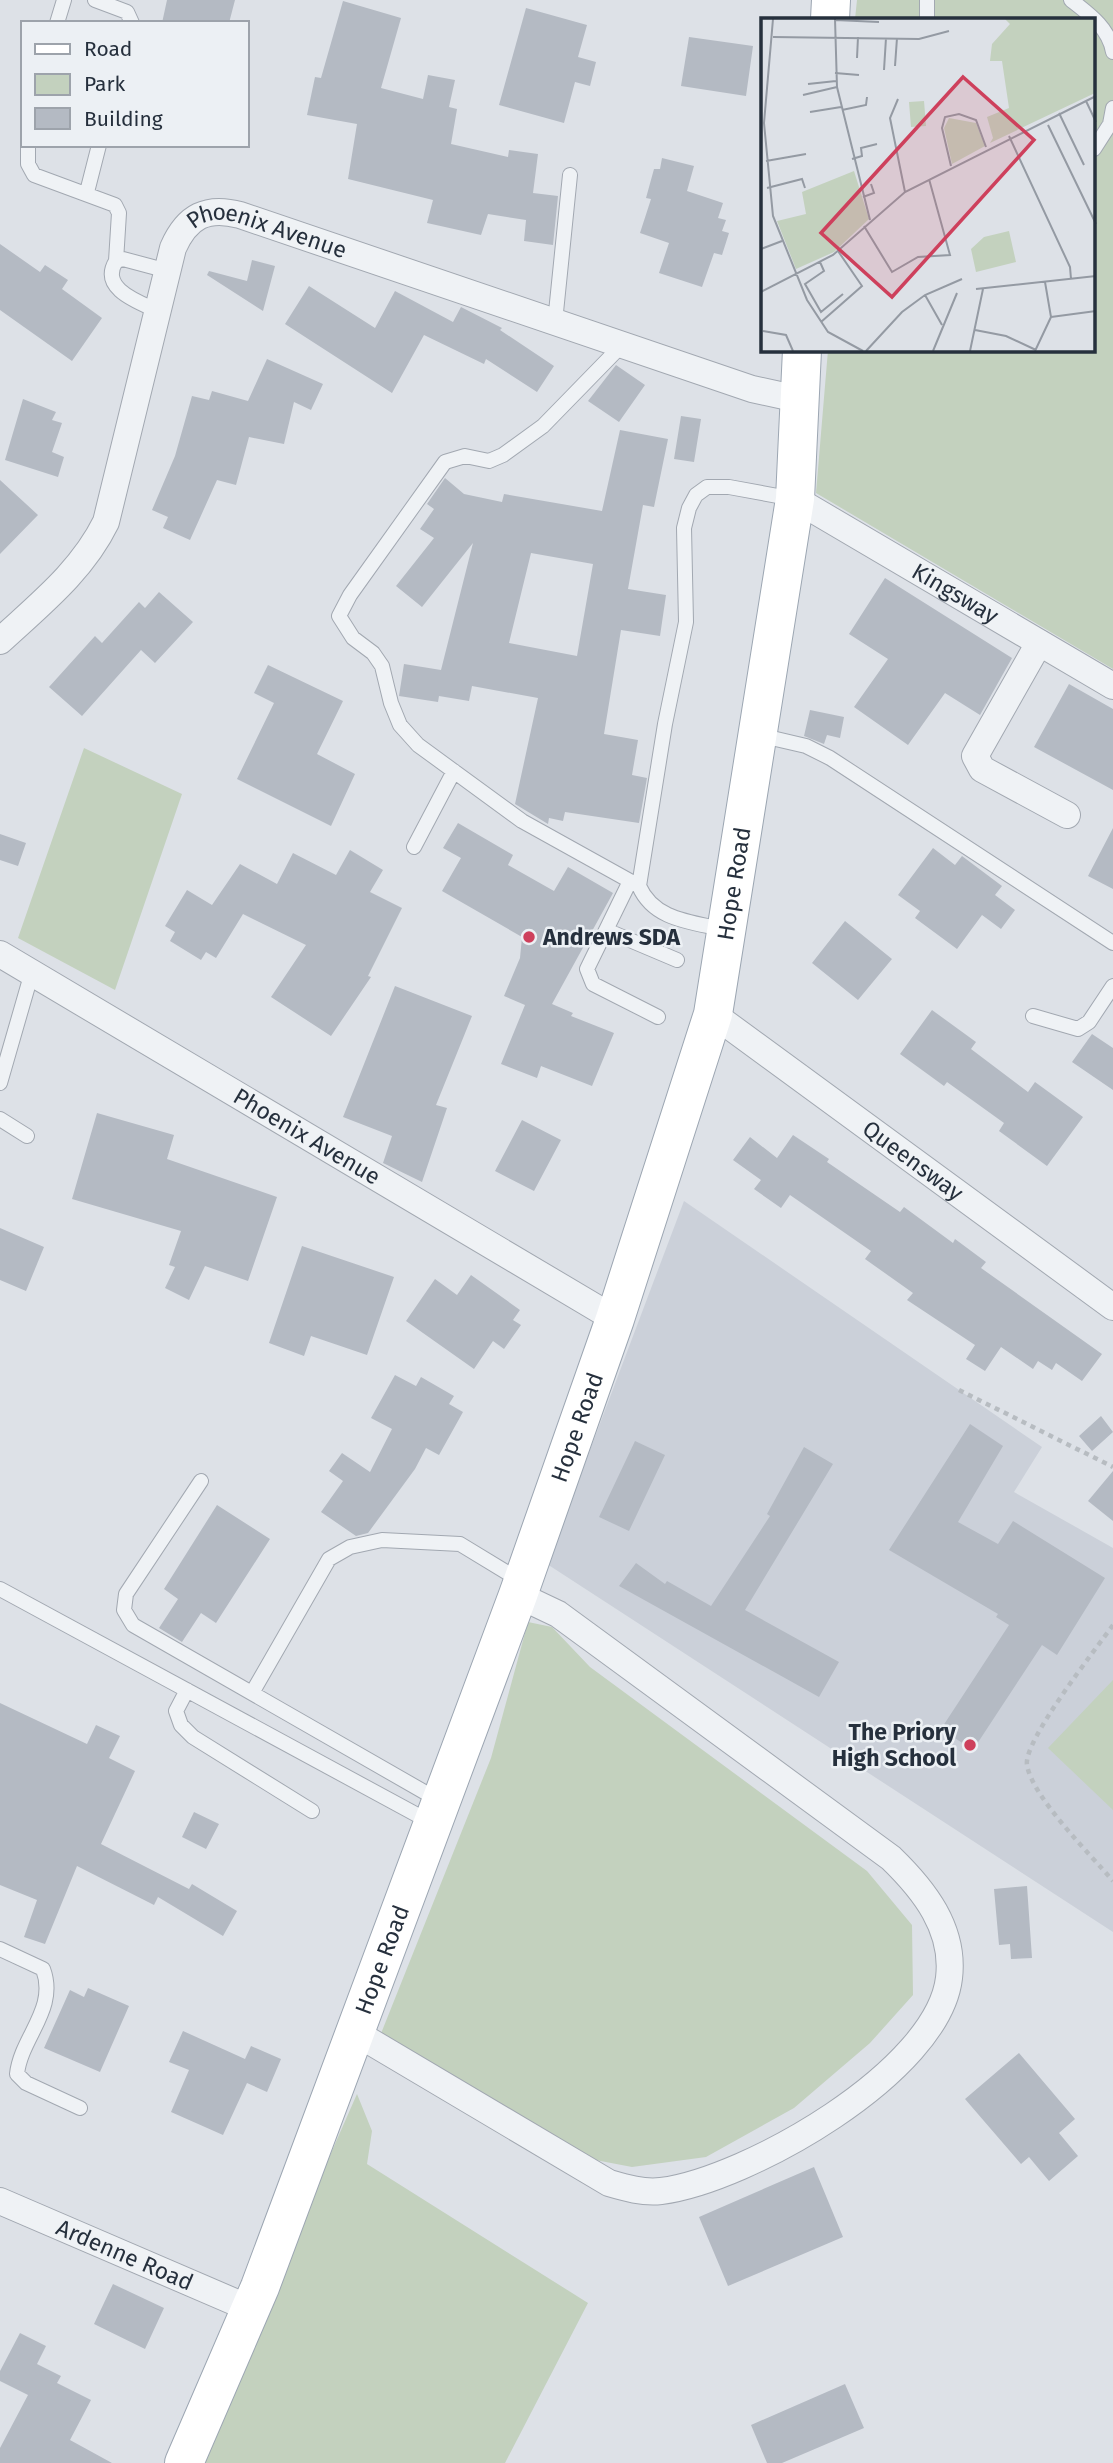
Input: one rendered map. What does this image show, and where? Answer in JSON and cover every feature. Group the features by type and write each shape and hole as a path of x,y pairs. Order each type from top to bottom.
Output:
{"main road":[{"path":"830,18 831,0"},
{"name":"Hope Road","path":"184,2463 251,2309 520,1588 615,1319 713,1014 795,499 802,352"}],"street":[{"name":"Phoenix Avenue","path":"0,641 77,569 94,547 106,522 180,231 189,221 214,210 227,211 752,389 798,399"},
{"name":"Kingsway","path":"795,499 1113,686"},
{"path":"1040,643 975,756 982,769 1067,815"},
{"name":"Phoenix Avenue","path":"0,954 615,1319"},
{"name":"Queensway","path":"713,1014 1113,1307"},
{"path":"356,2033 609,2183 636,2190 661,2191 736,2169 772,2153 852,2102 886,2076 916,2045 937,2012 950,1979 941,1922 921,1887 891,1858 520,1588"},
{"name":"Ardenne Road","path":"0,2201 251,2309"}],"lane":[{"path":"58,21 64,0"},
{"path":"95,0 127,12 131,21"},
{"path":"927,0 927,18"},
{"path":"1071,0 1094,18"},
{"path":"1096,20 1111,42 1113,52"},
{"path":"1096,146 1110,124 1113,108"},
{"path":"28,147 28,164 34,175 87,192 115,205 119,213 112,280 118,288 158,311"},
{"path":"87,192 99,147"},
{"path":"555,322 570,175"},
{"path":"116,261 123,259 168,271"},
{"path":"622,345 543,426 503,455 489,461 465,456 445,461 350,595 339,617 353,638 373,653 382,666 391,703 400,725 418,745 522,821 634,883 646,902 665,915 727,930"},
{"path":"658,1017 593,984 587,969 634,883 686,622 684,528 689,508 696,495 707,487 729,487 795,499"},
{"path":"758,735 806,747 830,758 1113,943"},
{"path":"414,847 454,771"},
{"path":"606,930 677,961"},
{"path":"0,1083 32,972"},
{"path":"1033,1016 1078,1029 1089,1022 1113,986"},
{"path":"0,1119 27,1136"},
{"path":"201,1481 127,1594 124,1610 133,1625 252,1693 437,1813"},
{"path":"252,1693 329,1559 350,1547 382,1540 460,1544 520,1588"},
{"path":"0,1589 187,1690 437,1813"},
{"path":"187,1690 176,1711 181,1725 193,1737 312,1811"},
{"path":"0,1949 43,1969 48,1982 46,2004 18,2062 17,2074 26,2083 80,2108"}],"path":[{"path":"959,1390 1113,1468"},
{"path":"1113,1625 1034,1737 1026,1764 1037,1792 1113,1881"}],"shaded area":[{"name":"The Priory High School","path":"684,1201 1042,1447 1014,1492 1113,1548 1113,1932 547,1564"}],"green space":[{"path":"857,0 1113,0 1113,669 816,493 828,352 1096,352 1096,18 855,18"},
{"path":"84,748 182,794 115,990 18,938"},
{"path":"528,1622 552,1627 590,1667 867,1871 912,1925 913,1995 870,2043 794,2108 706,2157 632,2167 585,2158 380,2036 491,1758"},
{"path":"1113,1680 1113,1810 1048,1748"},
{"path":"357,2094 372,2131 367,2164 588,2303 505,2463 200,2463 224,2396"}],"building":[{"path":"167,0 235,0 230,21 162,21"},
{"path":"343,1 401,18 381,88 423,99 428,75 455,80 449,107 457,109 451,144 508,157 509,150 538,154 533,193 558,196 553,245 524,241 526,220 488,214 481,235 427,223 433,200 348,179 357,124 307,115 315,77 321,78"},
{"path":"526,8 587,25 578,57 596,62 590,86 575,82 564,123 499,105"},
{"path":"689,37 753,46 746,96 681,86"},
{"path":"662,158 694,166 687,191 723,203 718,218 726,220 722,231 729,233 722,255 714,253 702,287 659,273 669,243 640,233 651,199 646,198 654,169 660,169"},
{"path":"0,244 40,272 45,265 68,280 62,289 102,318 72,361 0,310"},
{"path":"252,260 275,266 263,311 207,275 209,271 247,281"},
{"path":"309,286 375,328 395,291 453,322 461,307 502,328 500,330 554,366 537,392 486,359 484,364 424,335 392,393 285,324"},
{"path":"267,359 323,384 311,410 294,402 284,444 249,437 236,485 217,480 190,540 163,528 168,517 152,510 175,456 192,396 209,400 212,391 248,401"},
{"path":"616,365 645,385 619,422 588,401"},
{"path":"23,399 56,412 52,420 62,423 52,452 64,457 58,477 5,460"},
{"path":"681,416 701,419 694,462 674,459"},
{"path":"620,430 668,439 654,507 643,505 628,589 666,595 660,636 621,630 604,734 638,740 632,775 647,778 639,823 565,812 563,821 549,818 548,824 515,804 538,698 472,686 469,701 439,696 438,702 399,696 404,664 441,670 473,543 422,607 396,586 434,538 420,529 434,509 427,504 445,478 464,494 502,502 504,494 602,511","holes":["531,553 593,564 577,656 509,643"]},
{"path":"0,480 38,515 0,554"},
{"path":"885,578 1012,658 980,715 945,693 908,745 854,707 888,659 849,634"},
{"path":"159,592 193,622 155,663 141,650 82,716 49,687 95,636 102,643 139,602 145,608"},
{"path":"268,665 343,701 317,754 355,774 331,826 237,779 274,703 254,693"},
{"path":"1069,684 1113,709 1113,790 1034,747"},
{"path":"810,710 844,717 840,738 827,735 824,744 804,736"},
{"path":"458,823 513,855 508,865 554,891 568,867 613,893 552,1004 573,1013 571,1016 614,1033 592,1086 541,1066 537,1078 501,1064 525,1005 504,996 520,958 522,937 442,891 461,858 443,848"},
{"path":"1113,828 1113,889 1088,876"},
{"path":"0,834 26,843 18,866 0,860"},
{"path":"933,848 955,865 962,856 1002,886 995,895 1015,910 1001,929 982,915 957,949 915,918 920,911 898,895"},
{"path":"350,850 383,870 370,892 402,908 368,976 371,977 331,1036 271,997 306,945 243,914 216,958 206,952 201,960 170,941 175,932 165,926 187,890 212,905 240,864 277,884 293,853 336,875"},
{"path":"845,921 892,959 858,1000 812,963"},
{"path":"395,986 472,1016 436,1105 447,1108 422,1182 383,1163 392,1136 343,1117"},
{"path":"932,1010 976,1042 971,1049 1028,1092 1035,1082 1083,1117 1047,1166 999,1131 1004,1123 947,1082 944,1086 900,1054"},
{"path":"1092,1034 1113,1048 1113,1090 1072,1062"},
{"path":"97,1113 174,1135 167,1159 277,1197 248,1281 205,1266 189,1300 165,1288 175,1267 169,1265 181,1231 72,1199"},
{"path":"522,1120 561,1140 534,1191 495,1171"},
{"path":"793,1135 900,1212 904,1207 953,1243 955,1239 986,1262 981,1268 1102,1354 1082,1381 1056,1363 1052,1370 1038,1361 1033,1369 1001,1347 985,1371 966,1359 975,1345 907,1300 913,1293 865,1259 871,1251 790,1195 781,1208 754,1189 761,1180 733,1160 750,1137 777,1158"},
{"path":"0,1228 44,1247 26,1291 0,1280"},
{"path":"302,1246 394,1277 367,1355 311,1336 304,1356 269,1343"},
{"path":"471,1275 520,1310 513,1320 521,1325 504,1349 493,1341 474,1369 406,1321 435,1279 457,1295"},
{"path":"395,1375 416,1386 421,1377 454,1396 449,1404 463,1412 439,1455 426,1448 415,1469 368,1533 356,1536 321,1512 343,1481 329,1471 342,1453 370,1472 392,1429 371,1418"},
{"path":"1101,1416 1113,1432 1092,1451 1079,1436"},
{"path":"970,1424 1003,1446 958,1522 998,1544 1013,1521 1105,1578 1057,1655 1042,1645 973,1750 941,1729 1009,1625 996,1617 998,1614 889,1550"},
{"path":"635,1441 665,1455 629,1531 599,1517"},
{"path":"804,1447 833,1464 745,1610 839,1662 819,1697 619,1586 636,1563 665,1584 667,1581 711,1606 770,1516 767,1514"},
{"path":"1113,1471 1113,1521 1088,1501"},
{"path":"217,1505 270,1539 216,1623 201,1613 182,1642 159,1628 178,1599 164,1589"},
{"path":"0,1703 87,1744 96,1725 120,1736 109,1758 135,1771 101,1844 189,1889 192,1884 237,1911 223,1936 158,1897 154,1905 77,1866 45,1944 24,1937 37,1900 0,1885"},
{"path":"194,1812 219,1824 206,1849 182,1837"},
{"path":"1027,1886 1032,1958 1011,1959 1010,1944 999,1945 994,1889"},
{"path":"88,1988 129,2006 100,2072 44,2048 70,1990 84,1997"},
{"path":"183,2031 245,2059 251,2046 281,2059 267,2092 247,2083 223,2135 171,2112 189,2070 169,2062"},
{"path":"1019,2053 1075,2119 1059,2133 1078,2156 1049,2181 1029,2157 1021,2164 965,2099"},
{"path":"814,2167 843,2237 728,2286 699,2217"},
{"path":"113,2284 164,2308 145,2349 94,2324"},
{"path":"20,2333 46,2346 37,2364 61,2376 57,2383 91,2400 70,2440 112,2463 0,2463 0,2448 28,2395 0,2381 0,2371"},
{"path":"845,2384 864,2428 782,2463 767,2463 751,2425"}],"place":[{"name":"Andrews SDA","path":"529,937"},
{"name":"The Priory High School","path":"970,1745"}]}
